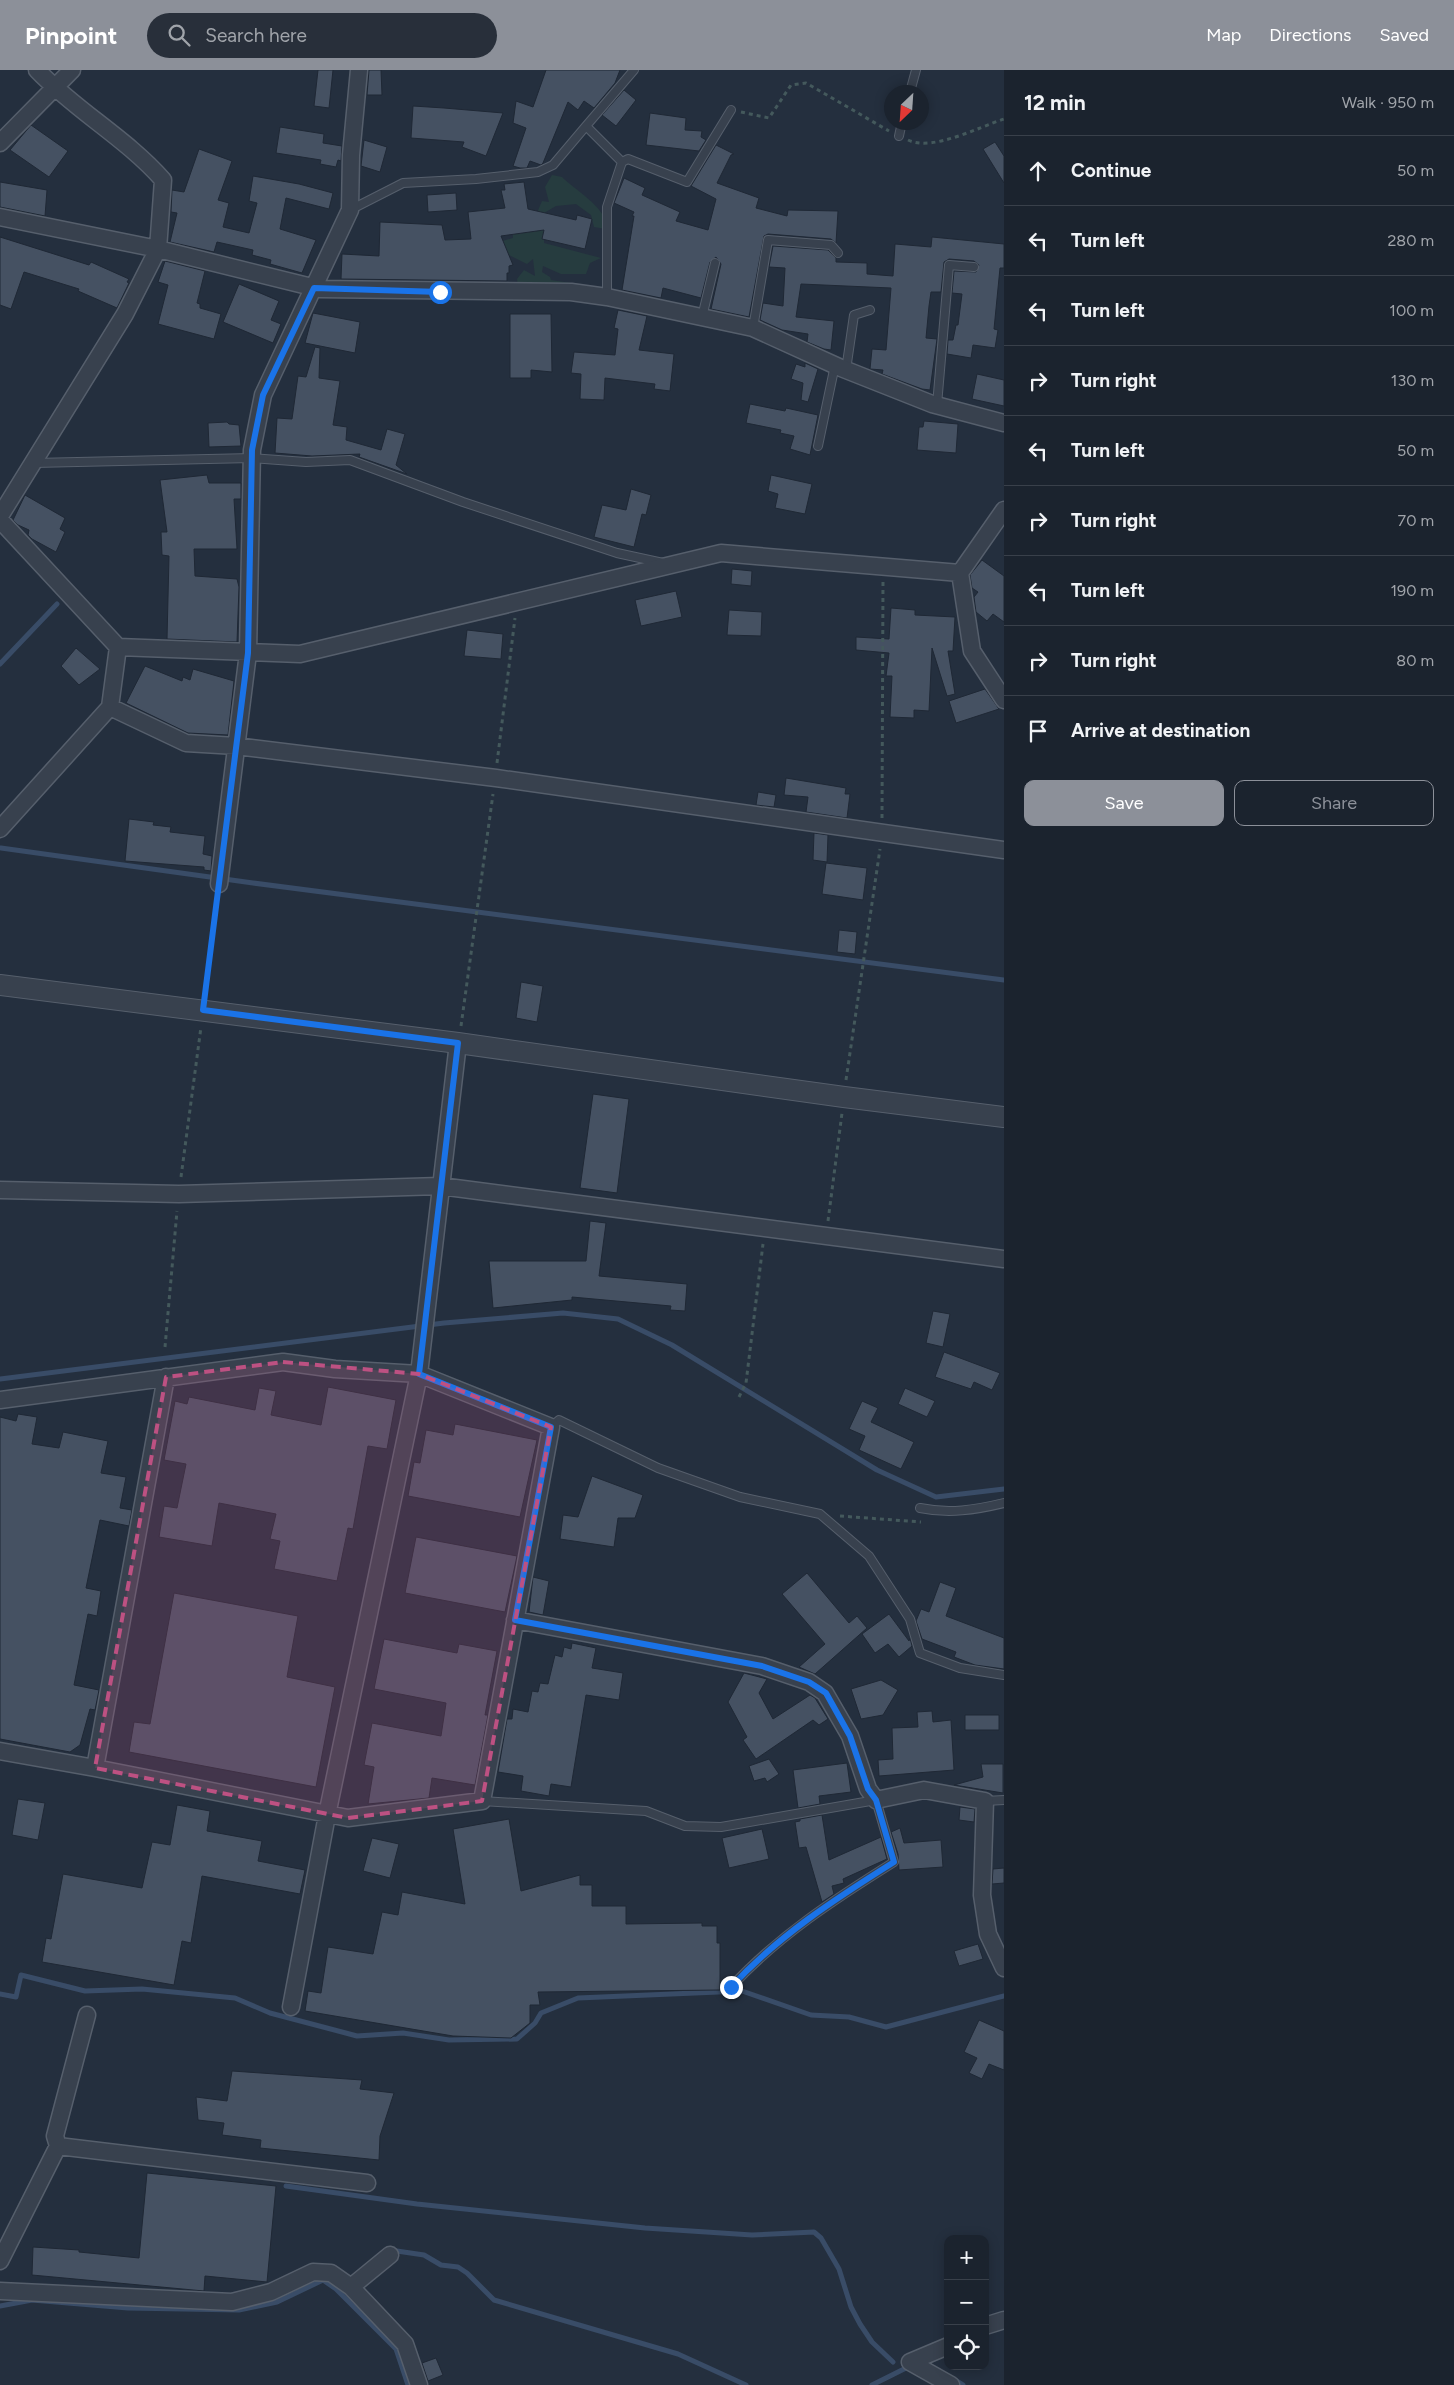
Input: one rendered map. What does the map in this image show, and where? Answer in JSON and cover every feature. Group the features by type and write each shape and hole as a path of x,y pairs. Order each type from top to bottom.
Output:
{"street":[{"path":"37,70 54,88 148,163 163,180 158,249 126,314 32,463 0,518 118,647 300,654 721,553 960,573"},
{"path":"0,144 72,70"},
{"path":"219,879 248,653 252,450 263,395 350,210 351,155 359,70"},
{"path":"0,217 158,249 314,288 440,292 571,292 606,296 753,328 840,368 937,405 1004,423"},
{"path":"1004,510 960,573 972,650 1004,700"},
{"path":"0,829 110,706 118,647"},
{"path":"110,706 186,744 236,746 496,778 1004,850"},
{"path":"0,985 458,1043 844,1098 1004,1117"},
{"path":"291,2008 327,1815 419,1374 458,1043"},
{"path":"0,1190 179,1194 440,1186 1004,1259"},
{"path":"0,1400 283,1362 335,1369 419,1374 551,1427 482,1801 348,1818 95,1768 0,1752"},
{"path":"95,1768 166,1377"},
{"path":"515,1620 762,1666 809,1682 826,1693 850,1736 868,1789 876,1800 924,1790 985,1801 982,1895 988,1934 1004,1968"},
{"path":"0,2261 58,2146 55,2136 87,2015"},
{"path":"58,2146 367,2183"},
{"path":"351,2287 390,2255"},
{"path":"0,2291 232,2302 271,2292 313,2272 331,2273 351,2287 404,2344 419,2385"},
{"path":"988,2325 1004,2320"},
{"path":"944,2348 910,2362 952,2385"}],"lane":[{"path":"350,210 403,183 476,179 538,172 553,165 634,70"},
{"path":"912,85 916,70"},
{"path":"622,162 628,160 687,182 731,110"},
{"path":"586,126 622,162"},
{"path":"899,136 900,130"},
{"path":"606,296 607,207 622,162"},
{"path":"753,328 768,240 831,245 838,253"},
{"path":"702,317 715,263"},
{"path":"937,405 949,265 974,267"},
{"path":"818,446 854,315 870,310"},
{"path":"32,463 252,458 306,462 350,460 464,502 617,553 672,565"},
{"path":"551,1427 559,1420 658,1468 740,1496 820,1514 869,1556 910,1619 920,1653 960,1668 1004,1675"},
{"path":"920,1508 934,1511 976,1510 1004,1503"},
{"path":"482,1801 646,1812 685,1826 721,1827 876,1800 894,1862 822,1907 753,1963 731,1987"},
{"path":"985,1801 1004,1800"}],"path":[{"path":"731,110 769,118 791,85 806,83 917,145 934,143 1004,119"},
{"path":"863,969 882,834 883,566"},
{"path":"458,1043 479,906 517,603"},
{"path":"165,1347 179,1194 219,879"},
{"path":"739,1397 746,1382 765,1228"},
{"path":"820,1514 920,1522 929,1519 934,1511"}],"highlighted area":[{"path":"283,1362 419,1374 551,1427 482,1801 348,1818 95,1768 166,1377"}],"green space":[{"path":"552,175 562,177 597,207 606,222 606,229 594,227 591,215 576,204 556,206 544,213 544,243 601,258 590,263 586,274 561,274 543,266 542,272 550,277 551,280 571,283 568,289 518,287 517,279 524,270 535,276 533,259 527,264 509,255 499,242 513,238 513,234 533,222 542,201 549,202 545,187"}],"building":[{"path":"318,70 333,70 329,108 314,106"},
{"path":"369,70 381,70 382,95 367,95"},
{"path":"546,70 620,70 615,83 594,108 584,101 578,110 568,102 541,165 530,161 527,168 513,166 526,128 513,123 516,101 533,107"},
{"path":"624,90 636,100 616,126 602,115"},
{"path":"413,106 503,113 486,156 462,147 464,142 411,138"},
{"path":"650,113 686,118 685,130 702,131 701,137 706,140 699,151 646,145"},
{"path":"31,125 68,151 49,177 10,150"},
{"path":"280,127 324,134 323,143 342,146 341,161 338,160 336,167 320,164 321,160 276,153"},
{"path":"364,140 387,147 380,172 361,166"},
{"path":"995,142 1004,156 1004,183 983,149"},
{"path":"716,145 734,154 731,155 717,183 759,198 756,208 787,216 788,210 838,211 836,243 831,239 768,234 764,236 749,317 711,309 721,264 716,257 710,262 701,298 663,288 661,298 622,290 634,216 632,216 634,212 614,203 624,178 645,188 642,195 680,212 676,221 708,230 716,199 691,186"},
{"path":"199,149 232,161 218,200 229,203 223,227 249,233 257,203 249,201 253,176 299,184 333,193 329,209 286,198 280,229 316,240 302,273 270,264 271,260 252,255 253,250 217,242 214,252 170,242 177,213 171,212 172,190 184,192"},
{"path":"0,182 47,190 45,216 0,207"},
{"path":"524,182 528,209 576,220 577,215 592,219 585,249 542,239 544,230 501,236 513,265 509,266 507,281 341,279 342,254 379,256 380,222 442,225 445,240 471,239 468,212 505,208 501,190 505,190 504,184"},
{"path":"456,193 457,210 428,212 427,195"},
{"path":"0,237 89,265 91,262 129,279 127,282 129,283 117,308 78,291 79,289 24,272 11,309 0,305"},
{"path":"932,237 1004,244 1004,268 1000,268 994,329 998,330 995,348 973,345 971,358 947,354 948,340 953,340 956,325 958,325 962,294 952,293 954,271 976,272 979,265 974,261 949,259 944,262 941,292 931,292 929,306 926,338 937,339 930,390 922,389 882,374 883,370 870,369 872,349 886,350 891,288 801,284 796,317 834,321 831,350 807,342 808,334 782,330 760,320 763,303 783,306 785,268 769,267 773,246 828,250 836,258 836,262 867,263 867,274 893,276 895,244 931,247"},
{"path":"165,261 205,271 197,303 200,304 200,308 221,314 214,339 158,324 168,285 158,282"},
{"path":"239,284 279,301 271,320 281,324 273,343 223,322"},
{"path":"618,310 647,316 639,350 674,354 670,391 654,389 655,384 605,378 604,400 580,399 581,374 571,373 574,352 615,355 618,329 614,328"},
{"path":"313,313 360,322 355,353 305,343"},
{"path":"510,314 551,314 552,372 531,370 531,378 510,378"},
{"path":"315,347 320,348 319,378 340,381 333,425 347,427 346,440 381,450 387,429 405,434 396,465 407,474 359,457 360,454 312,456 275,453 277,418 292,419 298,376 306,377"},
{"path":"805,363 818,369 808,402 801,400 803,383 791,379 796,364 805,367"},
{"path":"977,374 1004,380 1004,406 972,399"},
{"path":"750,404 785,411 786,408 818,415 810,455 790,449 794,436 780,433 781,430 746,423"},
{"path":"924,421 958,424 956,453 917,450 919,427 923,427"},
{"path":"227,422 239,425 241,446 209,447 208,423"},
{"path":"207,475 209,483 241,483 241,499 234,499 237,549 194,549 195,576 237,579 239,587 237,642 167,639 169,556 162,555 161,532 167,532 160,480"},
{"path":"771,475 812,484 805,514 775,508 778,494 768,491"},
{"path":"631,489 651,495 646,515 642,514 634,547 594,537 602,505 626,510"},
{"path":"25,495 65,518 60,529 65,532 56,552 32,539 28,535 29,530 18,525 13,520"},
{"path":"982,560 1004,576 1004,622 993,614 987,621 976,612 974,597 978,592 972,588 970,575"},
{"path":"732,569 752,571 751,586 731,584"},
{"path":"676,591 682,617 641,626 635,600"},
{"path":"891,608 915,610 915,615 955,617 953,651 948,651 955,694 947,696 932,648 929,711 914,710 914,718 890,717 892,676 886,676 889,653 856,650 856,637 889,639"},
{"path":"729,610 762,612 761,636 727,635"},
{"path":"467,630 503,634 501,659 464,656"},
{"path":"76,648 100,669 79,685 61,666"},
{"path":"145,666 182,681 183,677 190,680 193,669 234,681 228,735 188,733 126,703"},
{"path":"985,689 999,709 956,723 949,701"},
{"path":"786,778 846,788 845,794 850,794 847,818 806,812 808,797 784,795"},
{"path":"758,792 776,795 774,807 756,805"},
{"path":"129,819 154,822 153,825 171,827 170,832 205,836 203,854 212,856 211,871 204,870 204,867 125,861"},
{"path":"814,833 828,835 827,862 813,860"},
{"path":"826,863 867,868 863,900 822,894"},
{"path":"839,930 857,932 855,954 837,952"},
{"path":"521,982 543,986 537,1022 516,1018"},
{"path":"593,1094 629,1099 617,1193 580,1188"},
{"path":"590,1221 606,1223 599,1276 687,1284 685,1311 670,1310 671,1306 572,1297 572,1300 493,1308 489,1261 586,1261"},
{"path":"933,1311 950,1314 943,1347 926,1343"},
{"path":"944,1352 1000,1373 992,1390 974,1382 971,1389 935,1377"},
{"path":"328,1387 396,1400 387,1449 368,1446 353,1529 348,1528 337,1581 274,1569 280,1541 270,1539 276,1514 219,1503 212,1546 159,1537 164,1506 177,1508 186,1464 164,1460 175,1401 187,1404 189,1397 255,1410 259,1388 276,1391 271,1415 321,1425"},
{"path":"905,1388 935,1401 927,1417 898,1404"},
{"path":"862,1401 878,1408 871,1422 914,1442 901,1469 859,1450 865,1436 849,1429"},
{"path":"18,1414 37,1417 32,1444 59,1448 63,1432 108,1441 101,1473 126,1477 120,1508 132,1510 129,1526 100,1520 86,1588 101,1591 97,1616 88,1614 74,1685 99,1690 95,1710 90,1709 80,1745 70,1752 0,1739 0,1417 16,1421"},
{"path":"455,1424 537,1440 520,1517 408,1496 414,1462 420,1463 426,1430 453,1435"},
{"path":"592,1476 643,1495 635,1518 618,1518 614,1547 560,1539 563,1515 578,1517"},
{"path":"416,1537 517,1556 505,1612 405,1593"},
{"path":"807,1573 849,1623 857,1616 867,1628 815,1674 799,1667 825,1644 782,1594"},
{"path":"533,1577 549,1581 543,1615 529,1612"},
{"path":"940,1582 956,1588 946,1616 1004,1638 1004,1669 975,1665 954,1657 956,1652 922,1639 916,1621 921,1609 929,1612"},
{"path":"174,1593 298,1616 287,1677 335,1687 316,1787 129,1752 134,1722 150,1724"},
{"path":"889,1614 909,1641 910,1638 912,1646 899,1657 888,1644 875,1653 862,1634"},
{"path":"384,1639 457,1653 459,1644 497,1651 475,1785 432,1778 429,1798 368,1804 374,1767 364,1765 372,1723 441,1736 446,1703 374,1689"},
{"path":"572,1643 596,1648 592,1668 623,1673 619,1700 586,1695 571,1787 551,1784 549,1796 521,1791 523,1776 498,1772 507,1719 512,1719 513,1709 528,1712 532,1691 538,1692 540,1683 548,1684 555,1655 562,1657 564,1647 571,1649"},
{"path":"744,1673 767,1679 759,1693 773,1719 810,1695 815,1698 828,1719 819,1725 813,1720 756,1759 743,1740 747,1737 728,1702"},
{"path":"881,1680 898,1690 883,1715 861,1719 851,1689"},
{"path":"932,1711 933,1722 951,1720 954,1770 879,1776 878,1760 893,1759 892,1728 918,1727 917,1712"},
{"path":"965,1715 999,1715 999,1730 965,1730"},
{"path":"769,1759 779,1774 767,1782 765,1778 754,1781 749,1766"},
{"path":"847,1763 851,1792 819,1796 820,1804 798,1808 793,1770"},
{"path":"981,1764 1003,1764 1003,1793 954,1785 983,1777"},
{"path":"18,1799 45,1803 38,1840 12,1835"},
{"path":"177,1805 210,1811 207,1831 262,1841 258,1861 305,1870 300,1894 202,1876 191,1943 182,1941 174,1985 42,1962 46,1938 51,1939 63,1874 142,1888 152,1842 170,1845"},
{"path":"960,1807 975,1809 974,1822 959,1820"},
{"path":"822,1815 829,1860 881,1837 887,1859 843,1879 844,1883 832,1886 834,1894 822,1902 806,1847 799,1848 795,1822 800,1821 800,1819"},
{"path":"509,1819 521,1891 580,1875 580,1885 592,1885 592,1906 626,1906 626,1924 702,1923 702,1926 717,1926 717,1943 720,1943 720,1990 538,1992 540,2005 530,2005 530,2023 511,2038 453,2036 305,2011 308,1991 321,1993 328,1947 373,1954 382,1912 398,1915 402,1892 465,1904 453,1829"},
{"path":"900,1828 904,1843 941,1840 943,1867 899,1870 898,1854 891,1832"},
{"path":"762,1829 769,1859 729,1868 722,1838"},
{"path":"372,1838 399,1844 390,1878 363,1871"},
{"path":"1004,1868 1004,1883 992,1884 993,1869"},
{"path":"978,1944 983,1959 959,1966 954,1951"},
{"path":"979,2020 1004,2031 1004,2070 989,2064 982,2079 969,2073 977,2058 964,2052"},
{"path":"232,2071 362,2080 360,2089 394,2093 380,2136 379,2160 260,2148 261,2140 222,2135 224,2123 198,2120 196,2097 227,2101"},
{"path":"147,2173 276,2186 267,2282 205,2276 204,2291 32,2275 33,2247 79,2250 79,2252 139,2258"},
{"path":"436,2358 443,2375 428,2381 422,2363"}],"waterway":[{"path":"0,664 57,604"},
{"path":"1,848 253,883 1004,980"},
{"path":"0,1379 444,1323 563,1313 618,1319 672,1345 877,1470 936,1497 1004,1489"},
{"path":"0,1994 16,1997 21,1975 85,1991 142,1989 235,1998 270,2013 357,2036 403,2033 449,2040 517,2039 535,2023 541,2013 578,1998 742,1991 811,2015 849,2017 886,2027 1004,1996"},
{"path":"286,2186 417,2204 645,2228 752,2235 814,2232 821,2238 839,2269 851,2307 860,2324 872,2342 893,2362"},
{"path":"390,2250 424,2255 441,2265 458,2267 467,2273 494,2300 678,2354 746,2385"},
{"path":"0,2306 32,2300 128,2308 239,2310 277,2302 323,2280 336,2289 396,2349 408,2385"},
{"path":"872,2385 906,2368"},
{"path":"953,2379 963,2385"}],"route":[{"path":"440,292 314,288 263,395 252,450 248,653 203,1010 458,1043 419,1374 551,1427 515,1620 762,1666 809,1682 826,1693 850,1736 868,1789 876,1800 894,1862 822,1907 753,1963 731,1987"}]}
